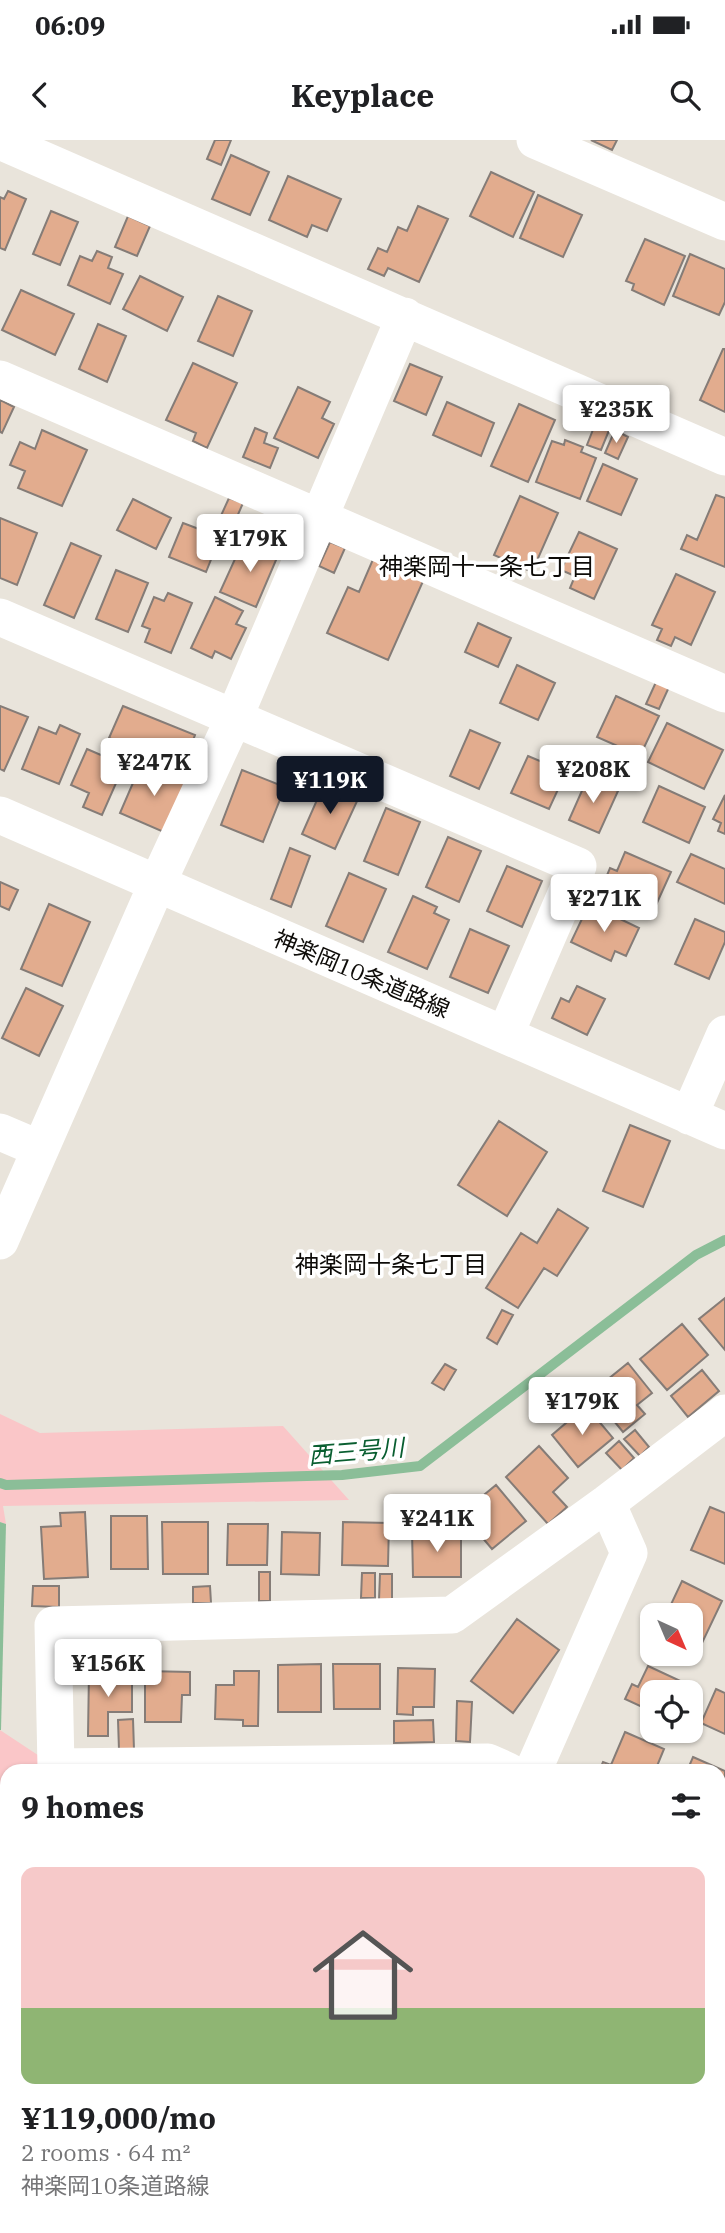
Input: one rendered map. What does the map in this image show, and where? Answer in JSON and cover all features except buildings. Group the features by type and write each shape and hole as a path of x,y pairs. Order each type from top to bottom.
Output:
{"street":[{"path":"535,140 725,222"},
{"path":"0,141 725,457"},
{"path":"0,1241 157,884 234,718 405,316"},
{"path":"0,379 725,694"},
{"path":"0,617 578,866 505,1035"},
{"name":"神楽岡10条道路線","path":"0,815 725,1131"},
{"path":"689,1116 725,1034"},
{"path":"0,1132 40,1149"},
{"path":"56,1764 53,1625 452,1615 607,1503 725,1413"},
{"path":"536,1764 629,1553 607,1503"},
{"path":"344,1764 492,1764"}],"shaded area":[{"path":"0,1414 40,1433 283,1426 349,1500 3,1506 6,1524 0,1522"},
{"path":"0,1522 6,1524 1,1730 0,1730"},
{"path":"0,1730 51,1764 0,1764"}],"waterway":[{"name":"西三号川","path":"0,1483 6,1485 342,1475 420,1466 696,1255 725,1240"}],"district":[{"name":"神楽岡十一条七丁目","path":"487,566"},
{"name":"神楽岡十条七丁目","path":"391,1264"}]}
